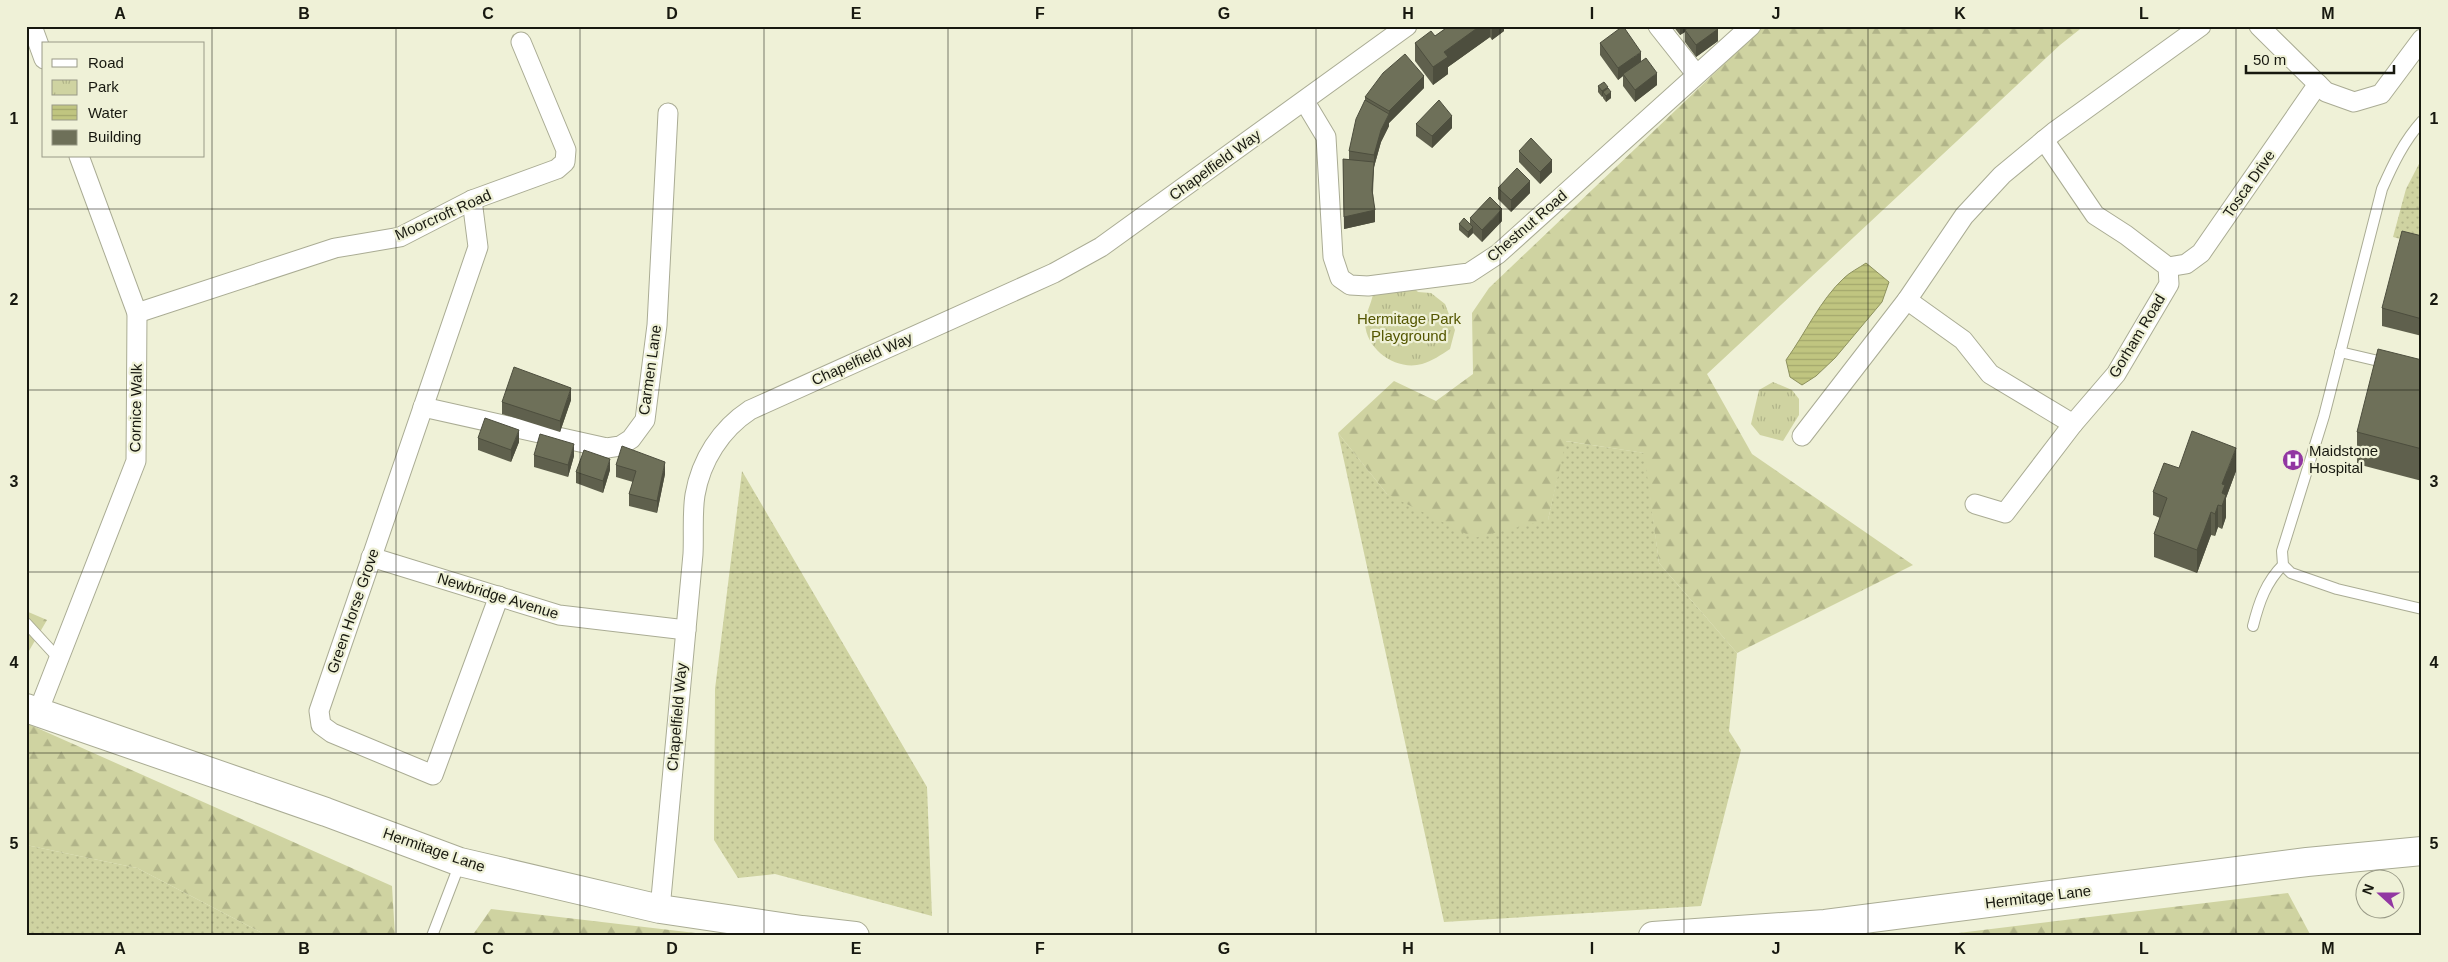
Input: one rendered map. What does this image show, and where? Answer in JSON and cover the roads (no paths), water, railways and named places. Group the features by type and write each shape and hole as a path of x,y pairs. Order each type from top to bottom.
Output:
{"main road":[{"name":"Hermitage Lane","path":"32,710 326,812 460,862 660,909 855,936"},
{"name":"Hermitage Lane","path":"1653,936 1825,924 2307,862 2422,851"}],"street":[{"path":"32,26 42,54"},
{"name":"Chapelfield Way","path":"660,909 693,554 695,496 710,452 736,419 750,410 1078,261 1101,247 1280,117 1305,102 1407,26"},
{"path":"1658,26 1696,74"},
{"name":"Chestnut Road","path":"1305,102 1326,137 1336,268 1340,278 1350,285 1368,286 1470,273 1498,254 1751,26"},
{"path":"1802,436 1907,300 1964,216 2002,175 2044,140 2201,26"},
{"path":"2260,26 2326,92 2354,102 2380,94 2422,38"},
{"name":"Moorcroft Road","path":"137,313 335,248 400,237 472,200 557,168 565,162 566,150 521,42"},
{"name":"Tosca Drive","path":"2168,267 2186,264 2201,253 2318,84"},
{"name":"Carmen Lane","path":"423,408 607,448 620,446 631,439 645,420 657,325 668,113"},
{"path":"2044,140 2095,216 2126,235 2168,267"},
{"name":"Cornice Walk","path":"32,710 59,658 136,462 137,313 81,158"},
{"name":"Green Horse Grove","path":"472,200 478,247 318,711 321,724 332,733 432,775 499,596"},
{"name":"Gorham Road","path":"1975,504 2005,513 2073,424 2116,374 2169,284 2168,267"},
{"path":"1907,300 1963,340 1990,374 2073,424"},
{"name":"Newbridge Avenue","path":"371,557 559,615 686,630"}],"lane":[{"path":"2422,121 2411,133 2392,165 2382,189 2298,506 2282,551 2283,565 2291,573 2337,589 2422,609"},
{"path":"2340,352 2395,365"},
{"path":"2253,626 2258,608 2271,577 2283,565"},
{"path":"26,623 59,658"},
{"path":"432,936 460,862"}],"water":[{"path":"1866,263 1889,282 1882,302 1835,358 1816,376 1802,385 1790,377 1786,360 1827,296 1846,276"}],"place":[{"name":"Maidstone Hospital","path":"2293,460"}],"park label":[{"name":"Hermitage Park Playground","path":"1409,328"}]}
